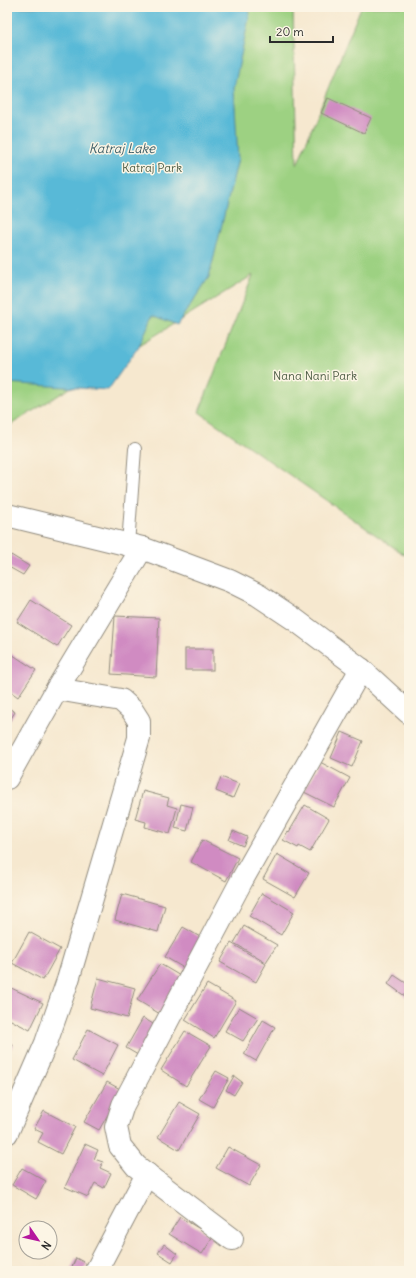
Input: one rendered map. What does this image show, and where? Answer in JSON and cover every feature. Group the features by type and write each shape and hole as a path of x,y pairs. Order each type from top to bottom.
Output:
{"street":[{"path":"7,515 135,547 230,581 258,595 294,619 361,668 409,713"},
{"path":"7,778 135,547"},
{"path":"232,1239 136,1166 120,1146 116,1127 124,1105 242,880 361,668"},
{"path":"7,1133 46,1043 68,980 139,738 139,722 132,710 121,700 57,689"},
{"path":"96,1271 147,1174"}],"lane":[{"path":"135,449 135,547"}],"green space":[{"path":"7,7 293,7 297,165 361,7 409,7 409,558 199,412 253,275 7,427"}],"water":[{"name":"Katraj Lake","path":"7,7 248,7 250,13 234,88 238,159 209,277 177,325 153,315 139,346 108,390 7,383"}],"building":[{"path":"328,98 371,118 364,133 321,113"},
{"path":"11,555 29,566 23,575 7,566"},
{"path":"31,600 71,625 57,647 17,622"},
{"path":"115,616 159,618 156,677 111,674"},
{"path":"185,649 213,649 213,670 185,670"},
{"path":"7,651 36,670 18,697 7,689"},
{"path":"7,707 15,712 7,725"},
{"path":"342,732 363,741 352,767 331,758"},
{"path":"320,762 350,778 334,807 304,792"},
{"path":"221,777 239,784 233,798 216,791"},
{"path":"143,791 169,798 167,805 177,808 170,834 145,827 146,822 135,819"},
{"path":"181,804 193,807 187,831 175,828"},
{"path":"305,805 329,819 310,852 299,846 298,848 283,840"},
{"path":"233,831 247,837 243,846 229,840"},
{"path":"202,840 238,858 226,881 191,862"},
{"path":"277,854 309,873 295,897 263,879"},
{"path":"262,893 294,912 281,935 249,916"},
{"path":"122,894 165,906 158,932 115,920"},
{"path":"244,926 277,945 266,962 234,943"},
{"path":"183,927 207,941 189,971 165,957"},
{"path":"29,932 60,949 43,980 12,963"},
{"path":"231,943 266,964 256,982 220,962"},
{"path":"160,964 187,980 165,1017 137,1000"},
{"path":"394,975 409,985 409,999 388,984"},
{"path":"98,978 135,988 127,1018 90,1008"},
{"path":"207,984 236,1001 214,1038 185,1020"},
{"path":"7,986 43,1003 30,1030 7,1018"},
{"path":"239,1007 258,1018 243,1041 225,1031"},
{"path":"143,1018 160,1028 143,1058 126,1048"},
{"path":"263,1020 275,1027 256,1061 244,1054"},
{"path":"88,1029 118,1045 102,1076 72,1060"},
{"path":"185,1031 211,1046 186,1086 161,1070"},
{"path":"7,1041 13,1045 7,1055"},
{"path":"216,1071 229,1078 213,1107 199,1099"},
{"path":"234,1076 242,1082 234,1095 226,1090"},
{"path":"107,1082 122,1090 99,1130 84,1122"},
{"path":"179,1102 200,1114 179,1150 158,1137"},
{"path":"44,1111 75,1127 61,1154 38,1142 43,1133 34,1129"},
{"path":"85,1144 98,1150 94,1159 103,1162 100,1168 111,1173 104,1188 95,1183 88,1197 65,1187"},
{"path":"228,1147 261,1165 249,1186 216,1168"},
{"path":"22,1168 46,1181 36,1199 12,1185"},
{"path":"180,1217 213,1237 202,1254 169,1234"},
{"path":"164,1244 177,1254 172,1262 158,1253"},
{"path":"76,1258 87,1264 83,1271 70,1271"}],"park label":[{"name":"Katraj Park","path":"152,167"},
{"name":"Nana Nani Park","path":"315,375"}]}
